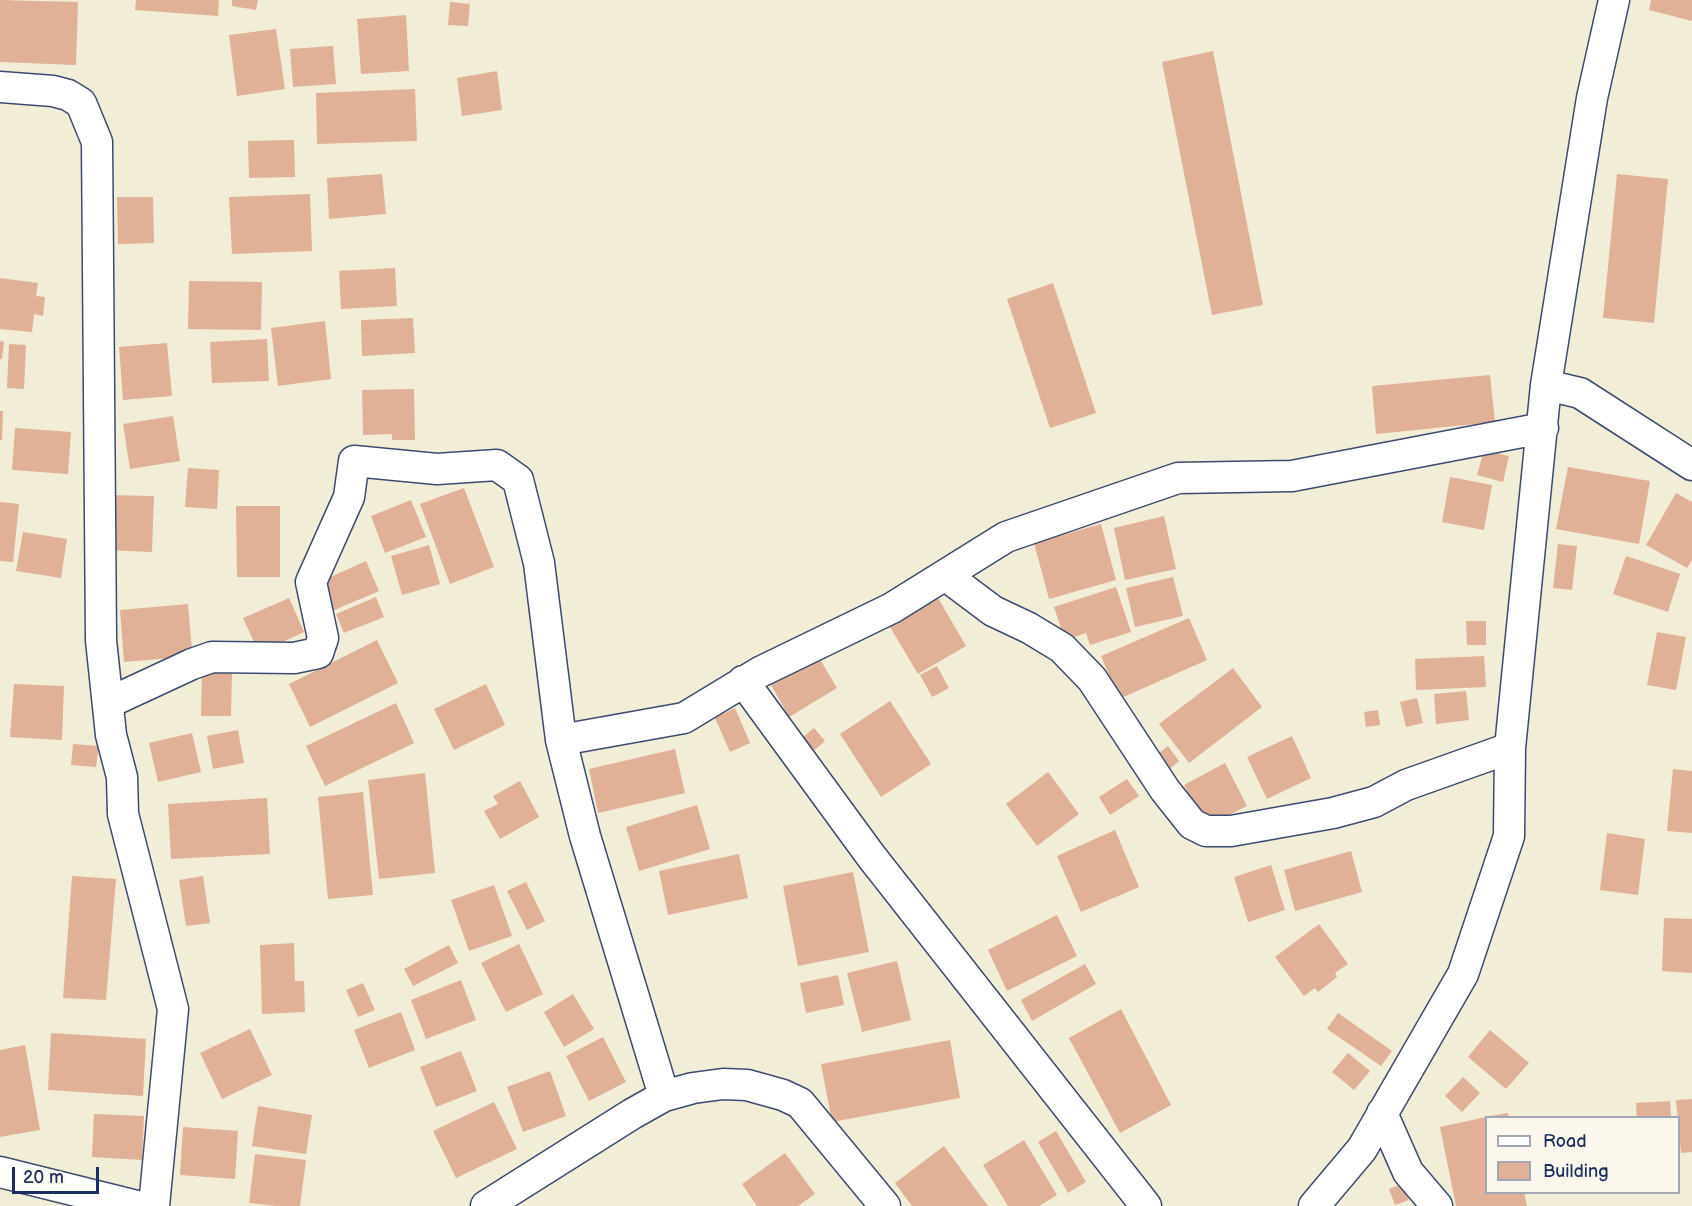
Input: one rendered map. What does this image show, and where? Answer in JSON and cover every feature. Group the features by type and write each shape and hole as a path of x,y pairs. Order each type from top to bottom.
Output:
{"street":[{"path":"1314,1206 1362,1149 1463,974 1509,836 1510,748 1546,385 1592,98 1614,0"},
{"path":"0,87 53,91 68,95 81,103 97,142 101,640 111,735 122,777 123,814 173,1009 154,1206"},
{"path":"1546,385 1580,393 1692,465"},
{"path":"561,740 684,718 744,681 891,608 1006,537 1178,478 1292,476 1543,428"},
{"path":"108,703 212,657 294,658 318,653 323,638 311,582 349,497 354,461 437,469 497,465 518,480 539,563 561,740 585,836 664,1096"},
{"path":"945,575 993,611 1029,628 1062,648 1092,679 1178,807 1192,824 1206,831 1231,831 1333,813 1374,802 1406,785 1510,748"},
{"path":"744,681 871,856 1146,1206"},
{"path":"486,1206 664,1096 693,1088 723,1084 747,1085 783,1095 800,1103 885,1206"},
{"path":"1382,1113 1408,1172 1437,1206"},
{"path":"0,1172 137,1206"}],"building":[{"path":"0,0 78,2 76,65 0,62"},
{"path":"136,0 219,0 218,16 135,10"},
{"path":"232,0 258,0 256,10 232,6"},
{"path":"1651,0 1692,0 1692,21 1649,10"},
{"path":"450,2 470,4 468,26 448,25"},
{"path":"406,15 409,71 361,74 357,19"},
{"path":"276,29 285,89 237,96 229,35"},
{"path":"333,46 336,84 293,87 290,49"},
{"path":"1213,51 1263,305 1212,315 1162,62"},
{"path":"497,71 502,110 462,116 457,78"},
{"path":"415,89 417,141 317,144 316,93"},
{"path":"294,140 295,177 249,178 248,141"},
{"path":"382,174 386,214 329,219 327,178"},
{"path":"1617,174 1668,179 1654,323 1603,318"},
{"path":"310,194 312,251 232,254 229,197"},
{"path":"117,197 153,197 154,243 118,244"},
{"path":"395,268 397,306 341,309 339,271"},
{"path":"0,278 38,283 36,296 45,297 43,316 34,314 32,332 0,329"},
{"path":"189,281 262,282 261,330 188,329"},
{"path":"1053,283 1096,413 1050,428 1007,299"},
{"path":"413,318 415,353 362,356 361,320"},
{"path":"325,321 331,379 278,386 271,328"},
{"path":"267,339 269,381 212,383 210,342"},
{"path":"0,341 4,342 2,359 0,359"},
{"path":"167,343 172,396 123,400 119,347"},
{"path":"9,344 26,345 24,389 7,388"},
{"path":"1490,375 1495,422 1376,434 1372,386"},
{"path":"414,389 415,440 392,440 392,434 363,435 362,390"},
{"path":"0,411 3,411 2,440 0,440"},
{"path":"173,416 180,461 130,469 123,424"},
{"path":"15,428 71,432 68,474 12,470"},
{"path":"1484,450 1509,456 1503,482 1477,475"},
{"path":"1568,467 1650,481 1639,544 1556,529"},
{"path":"188,468 219,470 217,509 185,507"},
{"path":"1450,477 1492,485 1484,530 1442,522"},
{"path":"464,488 494,567 450,584 420,504"},
{"path":"1676,493 1692,502 1692,560 1687,568 1646,545"},
{"path":"105,495 154,496 152,552 103,550"},
{"path":"411,500 426,537 385,553 371,516"},
{"path":"0,502 19,504 13,562 0,561"},
{"path":"236,506 280,506 280,577 237,577"},
{"path":"1164,516 1176,569 1125,580 1114,528"},
{"path":"1101,524 1116,580 1049,599 1034,543"},
{"path":"23,532 67,539 61,578 16,571"},
{"path":"1558,544 1577,546 1572,590 1553,588"},
{"path":"429,545 440,584 402,595 391,556"},
{"path":"1626,556 1680,574 1668,612 1613,594"},
{"path":"366,561 379,591 330,612 317,583"},
{"path":"1173,577 1183,616 1135,627 1126,588"},
{"path":"1116,587 1131,632 1090,645 1086,633 1065,640 1054,607"},
{"path":"376,597 384,617 344,633 336,614"},
{"path":"289,598 304,632 259,653 243,618"},
{"path":"938,598 966,646 918,674 890,627"},
{"path":"188,604 192,650 181,652 182,657 124,662 120,610"},
{"path":"1189,618 1207,660 1119,699 1101,656"},
{"path":"1466,621 1486,621 1486,645 1467,645"},
{"path":"1657,632 1686,637 1676,690 1647,685"},
{"path":"377,640 398,683 310,727 289,684"},
{"path":"818,656 837,688 789,717 770,683"},
{"path":"1484,656 1486,687 1416,690 1415,659"},
{"path":"937,666 949,688 932,697 920,675"},
{"path":"1233,668 1262,707 1189,763 1159,724"},
{"path":"202,671 232,672 231,716 201,716"},
{"path":"14,684 64,686 62,740 10,737"},
{"path":"486,684 505,725 454,750 434,709"},
{"path":"1466,691 1469,720 1436,724 1434,694"},
{"path":"1417,698 1423,723 1406,727 1400,702"},
{"path":"890,701 931,764 881,797 840,734"},
{"path":"396,703 414,743 325,786 306,746"},
{"path":"735,708 750,743 730,752 715,718"},
{"path":"1378,710 1380,725 1366,727 1364,712"},
{"path":"814,728 825,741 810,754 798,741"},
{"path":"238,730 244,763 213,769 207,736"},
{"path":"192,733 201,772 158,782 149,743"},
{"path":"1292,736 1311,778 1267,799 1247,757"},
{"path":"73,744 99,746 96,767 71,765"},
{"path":"1168,746 1179,761 1167,771 1155,756"},
{"path":"675,749 685,793 598,813 589,769"},
{"path":"1225,763 1247,806 1205,827 1184,785"},
{"path":"1673,769 1692,771 1692,833 1667,831"},
{"path":"1048,772 1079,814 1037,846 1006,804"},
{"path":"425,773 435,873 379,879 368,780"},
{"path":"1127,779 1139,796 1110,815 1099,797"},
{"path":"520,781 539,817 500,839 484,811 498,804 493,796"},
{"path":"363,792 373,895 328,899 318,797"},
{"path":"267,798 270,854 171,859 168,804"},
{"path":"697,805 710,849 639,871 626,827"},
{"path":"1115,830 1139,887 1081,912 1057,856"},
{"path":"1607,833 1645,839 1638,895 1600,890"},
{"path":"1351,851 1362,892 1295,911 1284,870"},
{"path":"739,854 748,898 668,915 659,871"},
{"path":"1271,865 1285,910 1248,922 1234,877"},
{"path":"853,872 869,952 798,966 783,886"},
{"path":"72,876 116,879 106,1000 63,998"},
{"path":"203,876 210,923 186,926 179,880"},
{"path":"526,882 545,921 527,930 507,891"},
{"path":"494,885 512,936 469,951 451,900"},
{"path":"1057,915 1077,956 1007,991 988,950"},
{"path":"1664,918 1692,919 1692,973 1662,971"},
{"path":"1319,924 1348,964 1335,973 1337,977 1318,992 1315,988 1304,996 1275,957"},
{"path":"294,943 295,981 304,981 305,1012 262,1014 260,945"},
{"path":"519,944 543,994 506,1012 481,963"},
{"path":"449,945 458,963 413,986 404,969"},
{"path":"897,961 911,1020 862,1032 847,973"},
{"path":"1085,964 1096,984 1032,1021 1021,1000"},
{"path":"838,975 844,1005 806,1013 800,983"},
{"path":"461,980 476,1020 426,1039 411,1000"},
{"path":"363,983 375,1010 358,1017 346,990"},
{"path":"573,994 594,1029 564,1047 544,1012"},
{"path":"1121,1009 1171,1105 1120,1133 1069,1038"},
{"path":"401,1012 415,1050 369,1068 354,1030"},
{"path":"1338,1013 1392,1051 1381,1066 1327,1029"},
{"path":"250,1029 272,1075 222,1099 200,1053"},
{"path":"1490,1030 1529,1063 1506,1089 1468,1057"},
{"path":"51,1033 146,1039 143,1096 48,1090"},
{"path":"603,1037 626,1082 589,1101 566,1056"},
{"path":"950,1040 960,1098 832,1122 821,1064"},
{"path":"25,1045 40,1130 0,1137 0,1050"},
{"path":"461,1051 477,1091 436,1107 420,1067"},
{"path":"1348,1053 1370,1071 1354,1090 1332,1072"},
{"path":"550,1071 566,1116 523,1132 507,1087"},
{"path":"1463,1077 1480,1093 1462,1112 1445,1096"},
{"path":"1692,1099 1692,1152 1681,1153 1680,1116 1678,1116 1676,1100"},
{"path":"1670,1101 1671,1116 1637,1116 1636,1103"},
{"path":"494,1102 517,1149 456,1178 433,1131"},
{"path":"258,1106 312,1115 306,1154 252,1146"},
{"path":"1508,1113 1509,1116 1490,1116"},
{"path":"94,1114 144,1116 142,1160 92,1157"},
{"path":"1485,1117 1485,1194 1524,1194 1527,1206 1456,1206 1440,1127"},
{"path":"183,1127 238,1131 235,1179 180,1175"},
{"path":"1056,1131 1086,1182 1068,1193 1038,1142"},
{"path":"1024,1140 1057,1195 1039,1206 1008,1206 983,1165"},
{"path":"944,1146 988,1206 912,1206 895,1183"},
{"path":"785,1153 815,1194 798,1206 757,1206 742,1184"},
{"path":"255,1154 306,1160 300,1206 249,1203"},
{"path":"1404,1183 1409,1200 1395,1205 1389,1189"}]}
